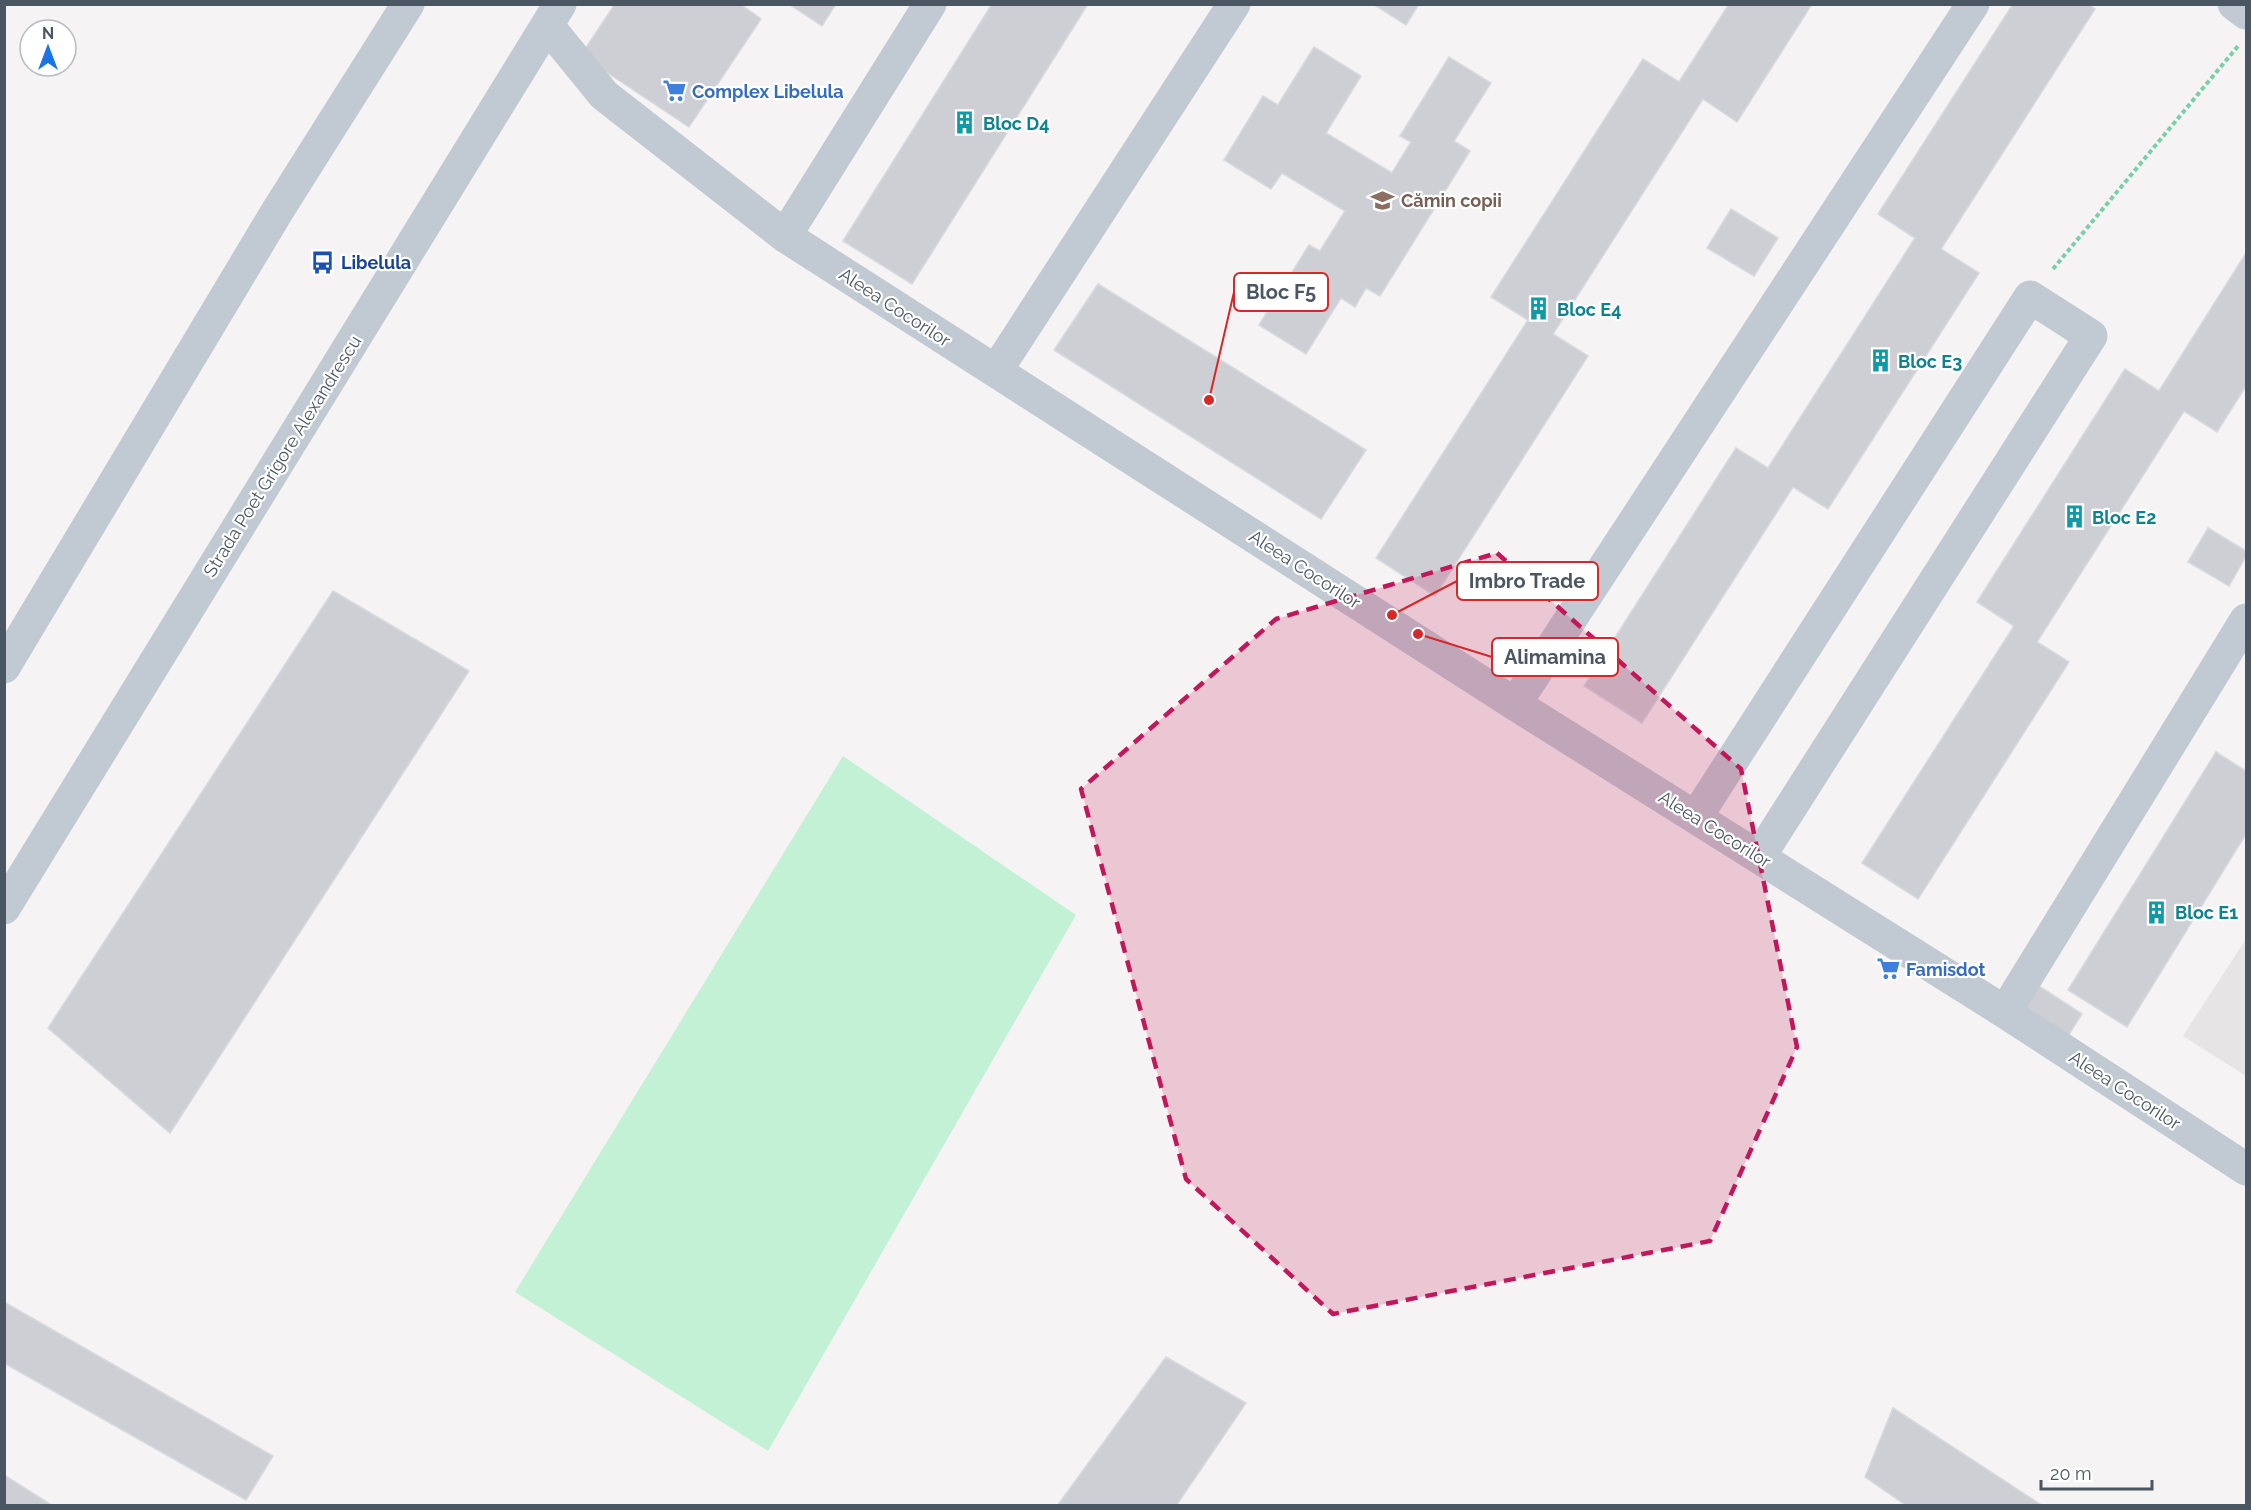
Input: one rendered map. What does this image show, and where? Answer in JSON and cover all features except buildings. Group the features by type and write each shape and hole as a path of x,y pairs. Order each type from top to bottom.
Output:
{"street":[{"path":"4,667 278,210 408,4"},
{"path":"785,236 930,4"},
{"path":"996,371 1234,4"},
{"path":"1515,704 1973,4"},
{"path":"2235,4 2247,12"},
{"name":"Aleea Cocorilor","path":"554,15 604,95 785,236 1515,704 2005,1012 2247,1169"},
{"name":"Strada Poet Grigore Alexandrescu","path":"4,908 554,15"},
{"path":"1696,818 2030,297 2091,336 1759,857"},
{"path":"2005,1012 2247,620"}],"path":[{"path":"2030,297 2239,45"}],"highlighted area":[{"path":"1497,553 1741,769 1797,1047 1710,1241 1333,1314 1186,1179 1081,789 1276,619"}],"shaded area":[{"path":"2246,939 2246,1076 2183,1036"}],"green space":[{"path":"843,756 1076,915 768,1451 515,1292"}],"place":[{"name":"Complex Libelula","path":"674,91"},
{"name":"Bloc D4","path":"965,123"},
{"name":"Cămin copii","path":"1383,200"},
{"name":"Libelula","path":"323,262"},
{"name":"Bloc E4","path":"1539,309"},
{"name":"Bloc E3","path":"1880,361"},
{"name":"Bloc F5","path":"1209,400"},
{"name":"Bloc E2","path":"2074,517"},
{"name":"Imbro Trade","path":"1392,615"},
{"name":"Alimamina","path":"1418,634"},
{"name":"Bloc E1","path":"2157,912"},
{"name":"Famisdot","path":"1888,969"}]}
